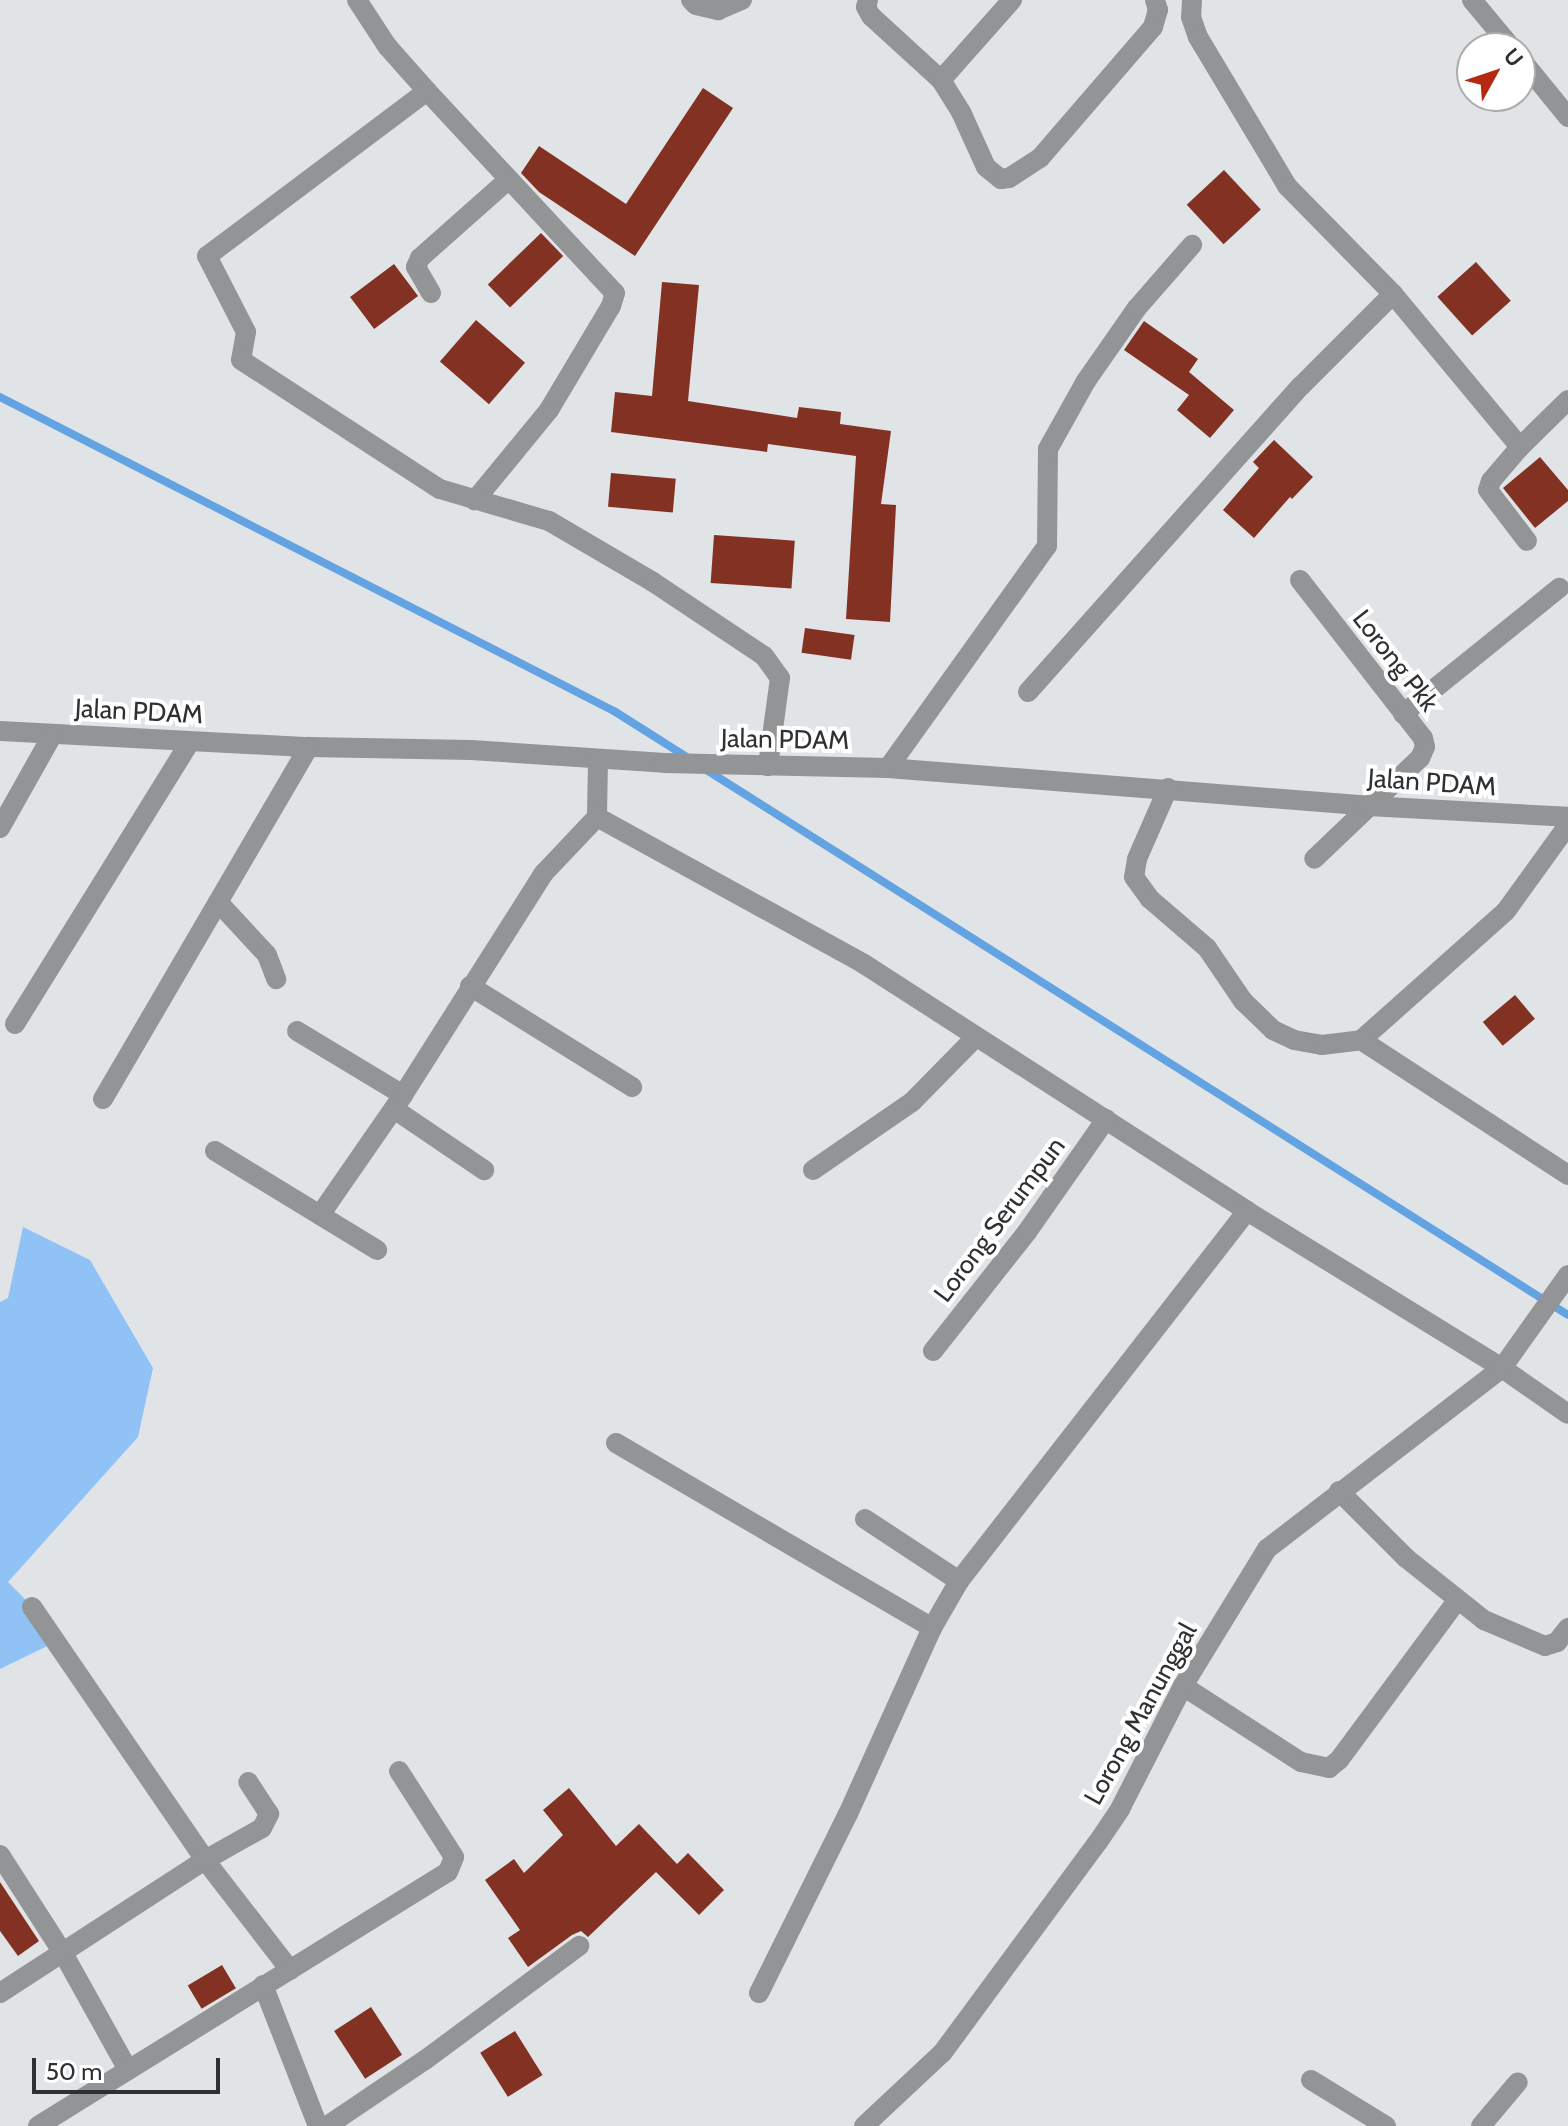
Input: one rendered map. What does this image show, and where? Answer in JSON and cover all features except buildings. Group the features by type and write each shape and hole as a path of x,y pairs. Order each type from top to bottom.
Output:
{"street":[{"path":"357,0 387,46 508,180 609,285 614,298 549,410 475,500"},
{"path":"691,0 696,5 718,10 742,0"},
{"path":"868,0 866,7 871,16 941,80 961,112 986,167 996,178 1009,178 1040,158 1153,27 1158,10 1155,0"},
{"path":"941,80 1012,0"},
{"path":"1192,0 1191,17 1198,37 1287,186 1393,294 1520,447"},
{"path":"1472,0 1499,32"},
{"path":"1536,78 1568,117"},
{"path":"427,91 206,258 246,332 241,360 415,474 456,496 510,507 549,521 653,582 772,664 780,678 780,693 768,766"},
{"path":"431,293 416,267 420,258 508,180"},
{"path":"888,768 1047,546 1048,449 1086,381 1137,308 1192,245"},
{"path":"1028,692 1301,386 1393,294"},
{"path":"1527,541 1488,490 1491,481 1520,447 1568,400"},
{"name":"Lorong Pkk","path":"1300,580 1423,738 1425,751 1368,806"},
{"path":"1403,714 1559,588"},
{"name":"Jalan PDAM","path":"0,731 309,747 471,750 665,763 888,768 1368,806 1568,817"},
{"path":"0,828 53,734"},
{"path":"15,1024 190,742"},
{"path":"103,1099 309,747"},
{"path":"320,1215 399,1102 544,873 597,817 598,759"},
{"path":"1168,788 1137,859 1134,877 1150,899 1207,948 1243,1001 1273,1030 1294,1040 1322,1045 1361,1040 1506,911 1568,825"},
{"path":"1314,859 1368,806"},
{"path":"597,817 864,964 1247,1211 1502,1368 1568,1414"},
{"path":"218,902 267,955 276,979"},
{"path":"470,986 632,1087"},
{"path":"297,1031 399,1102 484,1170"},
{"path":"813,1170 912,1102 975,1038"},
{"path":"1361,1040 1568,1175"},
{"name":"Lorong Serumpun","path":"933,1351 1027,1232 1106,1119"},
{"path":"215,1151 377,1250"},
{"path":"759,1993 848,1814 932,1628 959,1581 1247,1211"},
{"name":"Lorong Manunggal","path":"864,2126 943,2052 1098,1842 1120,1809 1183,1686 1267,1549 1502,1368 1568,1275"},
{"path":"616,1443 932,1628"},
{"path":"1339,1491 1456,1602 1503,1630 1545,1646 1557,1642 1568,1628"},
{"path":"865,1519 959,1581"},
{"path":"1183,1686 1301,1762 1329,1768 1339,1760 1456,1602"},
{"path":"32,1607 205,1860 290,1970"},
{"path":"38,2126 74,2117 128,2070 452,1866 454,1857 399,1771"},
{"path":"0,1993 205,1860 262,1828 269,1820 267,1808 248,1782"},
{"path":"0,1855 63,1953 128,2070"},
{"path":"327,2126 425,2060 579,1946"},
{"path":"263,1985 318,2126"},
{"path":"1311,2080 1386,2126"},
{"path":"1481,2126 1518,2082"}],"shaded area":[{"path":"23,1227 90,1260 153,1368 138,1437 8,1582 64,1638 0,1669 0,1302 8,1298"}],"waterway":[{"path":"0,397 614,711 690,759"},
{"path":"705,769 1568,1315"}]}
